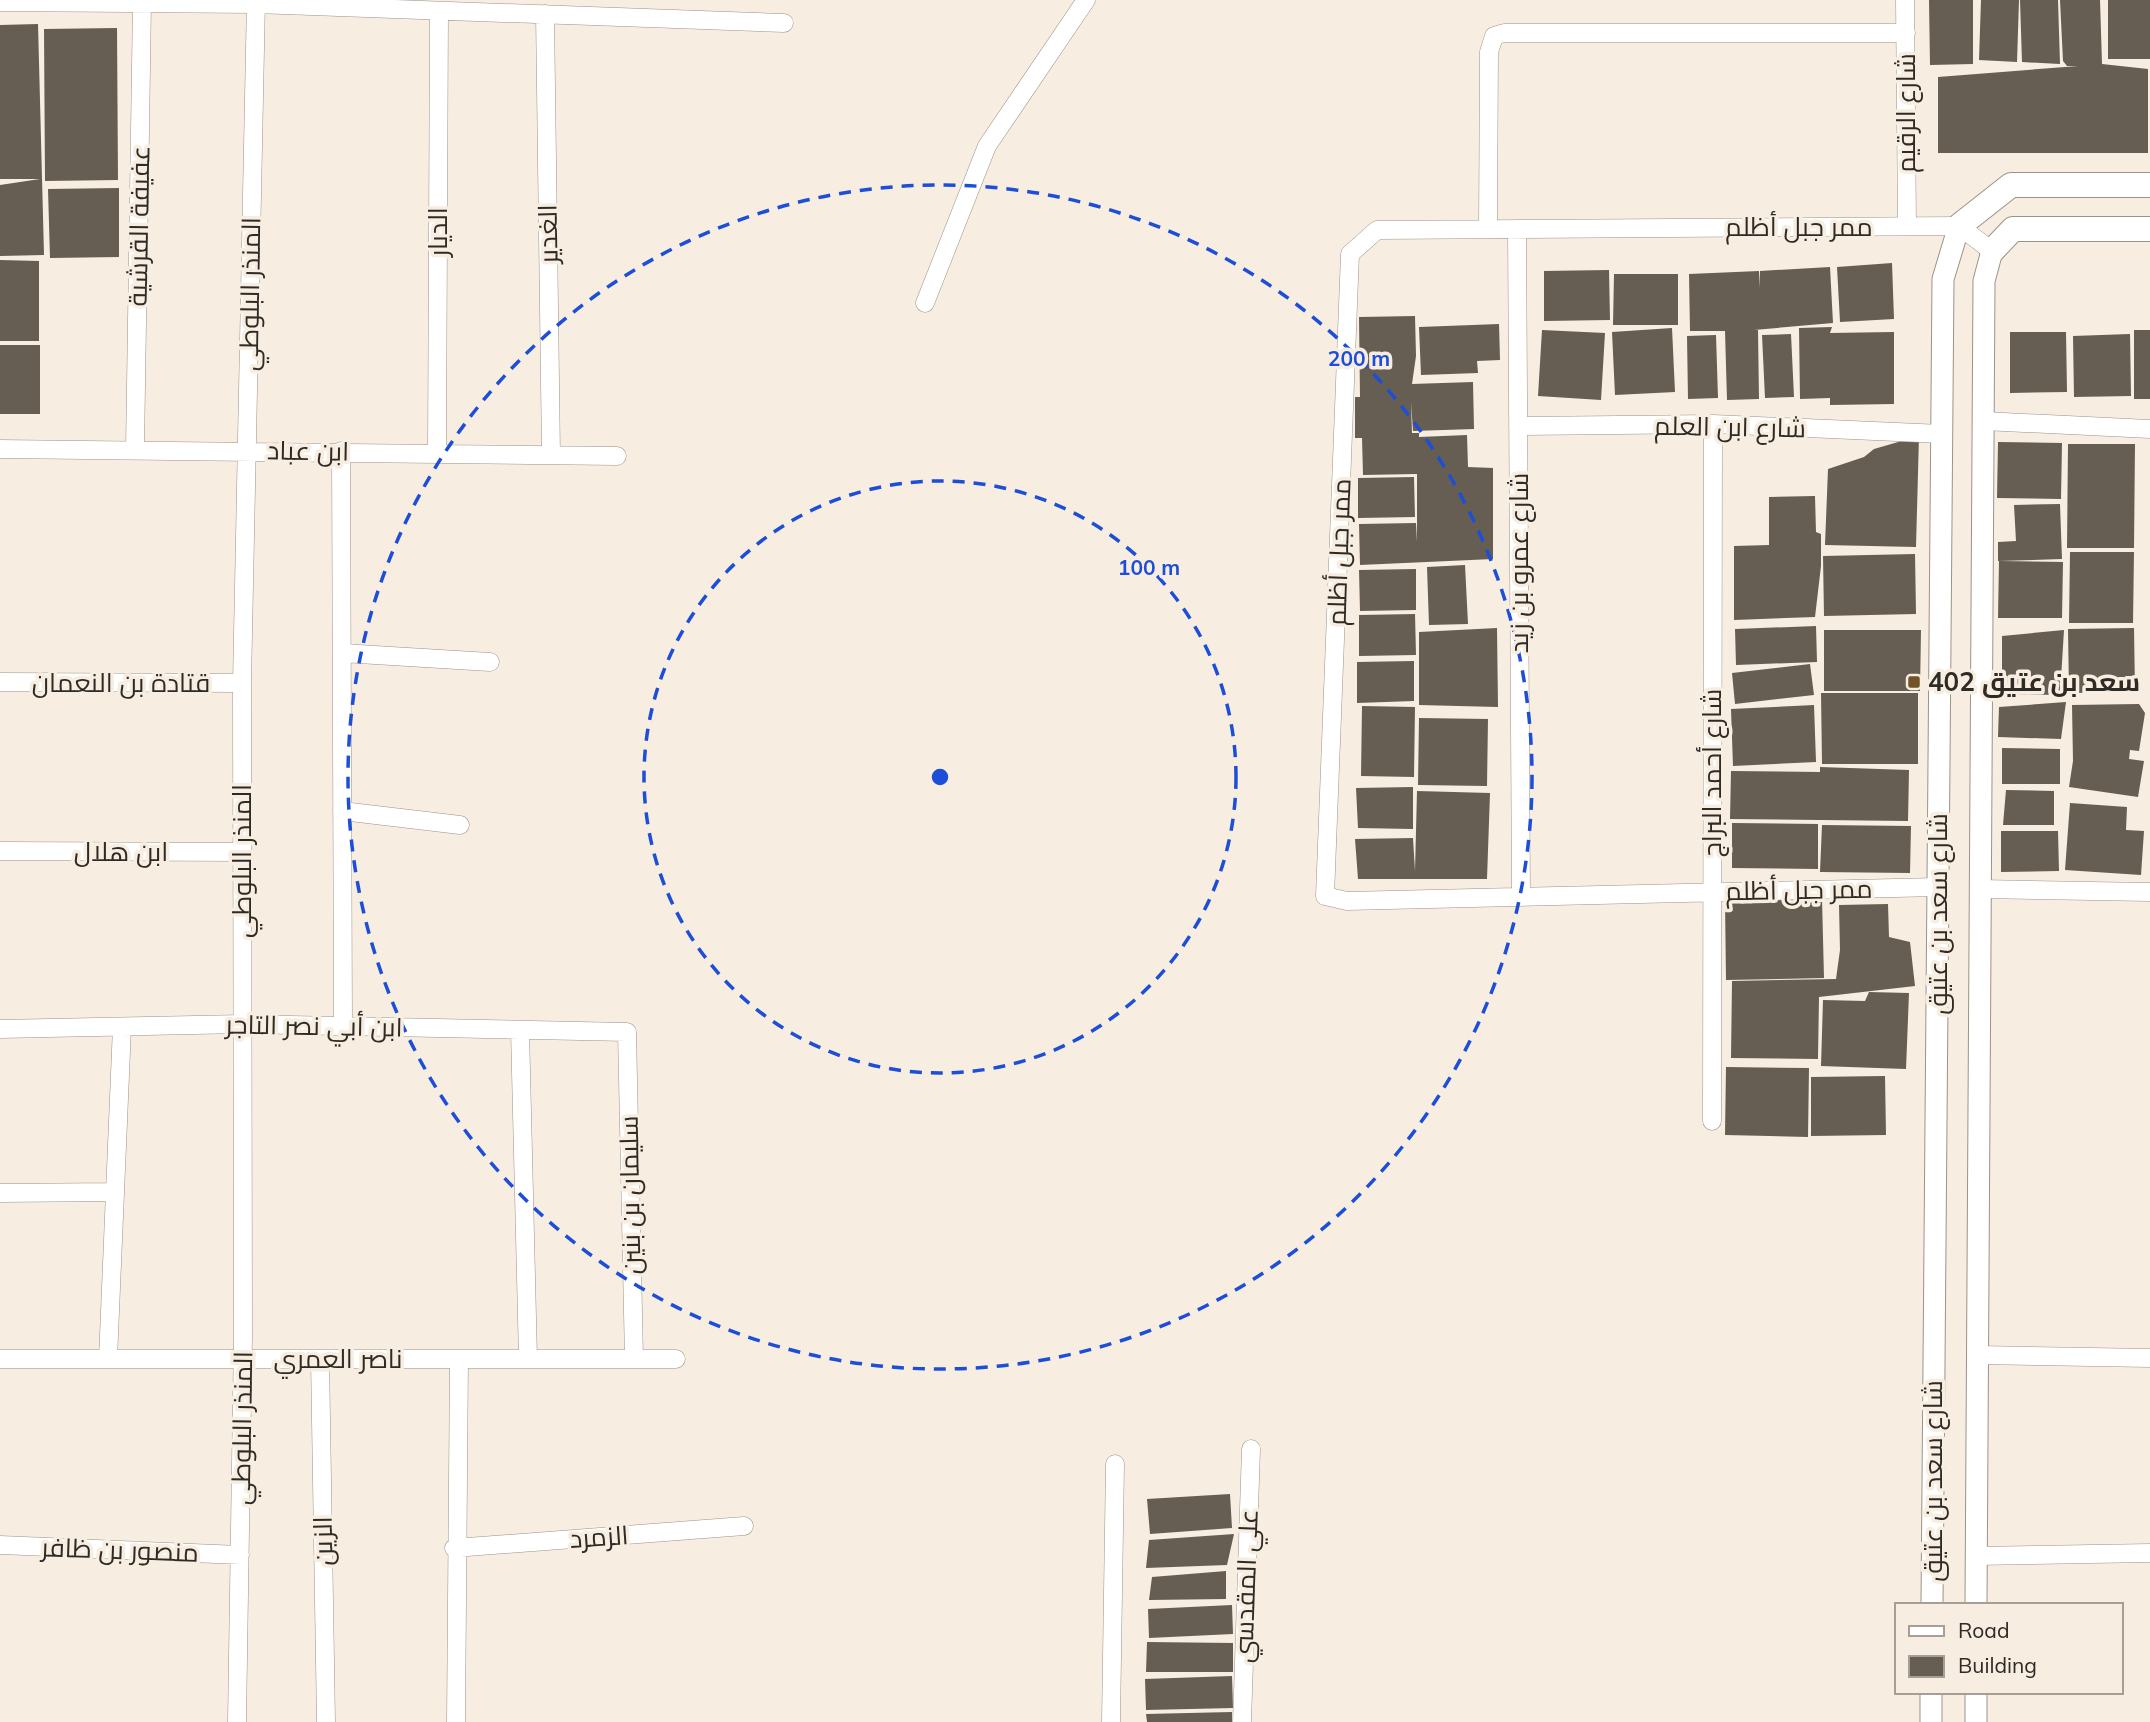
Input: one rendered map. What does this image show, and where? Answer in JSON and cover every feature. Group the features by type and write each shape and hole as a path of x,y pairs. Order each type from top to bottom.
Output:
{"main road":[{"path":"1959,226 2011,185 2150,185"},
{"path":"1992,251 2013,229 2150,229"}],"street":[{"path":"925,303 987,146 1086,0"},
{"name":"شارع الرقيم","path":"1905,0 1907,226"},
{"path":"0,2 256,2 389,5 439,11 502,6 545,14 784,23"},
{"name":"المنذر البلوطي","path":"237,1722 243,1359 242,683 256,2"},
{"name":"عفيفة القرشية","path":"135,449 142,3"},
{"name":"الديار","path":"437,453 439,11"},
{"name":"الغدير","path":"545,14 551,455"},
{"path":"1488,227 1489,52 1494,36 1504,33 1906,33"},
{"path":"1959,226 1992,251"},
{"name":"ممر جبل أظلم","path":"1938,887 1347,901 1325,895 1350,254 1377,230 1488,227 1959,226"},
{"name":"شارع سعد بن عتيق","path":"1932,1603 1943,279 1959,226"},
{"name":"شارع عمرو بن زيد","path":"1517,229 1521,897"},
{"name":"شارع سعد بن عتيق","path":"1976,1603 1984,281 1992,251"},
{"path":"1983,421 2150,429"},
{"name":"شارع ابن العلم","path":"1518,426 1713,424 1942,434"},
{"name":"شارع أحمد البراج","path":"1712,1121 1713,424"},
{"name":"ابن عباد","path":"0,449 617,456"},
{"path":"341,451 343,1026"},
{"path":"342,653 490,662"},
{"name":"قتادة بن النعمان","path":"0,682 242,683"},
{"path":"342,811 460,825"},
{"name":"ابن هلال","path":"0,851 242,852"},
{"path":"1980,889 2150,892"},
{"name":"ابن أبي نصر التاجر","path":"0,1029 243,1024 627,1032"},
{"path":"108,1359 121,1027"},
{"path":"520,1030 527,1359"},
{"name":"سليمان بن بنين","path":"627,1032 634,1359"},
{"path":"0,1193 115,1192"},
{"path":"1978,1355 2150,1358"},
{"name":"ناصر العمري","path":"0,1359 676,1359"},
{"name":"الزين","path":"320,1359 326,1722"},
{"path":"456,1722 458,1359"},
{"name":"علي المقدسي","path":"1242,1722 1251,1449"},
{"path":"1111,1722 1115,1464"},
{"name":"الزمرد","path":"455,1548 744,1526"},
{"name":"منصور بن ظافر","path":"0,1545 240,1555"},
{"path":"1976,1556 2150,1553"},
{"path":"1931,1694 1931,1722"},
{"path":"1976,1694 1976,1722"}],"building":[{"path":"1929,0 1973,0 1973,64 1930,65"},
{"path":"1981,0 2019,0 2017,62 1979,60"},
{"path":"2020,0 2058,0 2060,64 2022,62"},
{"path":"2060,0 2100,0 2102,64 2148,69 2148,153 1938,153 1938,77 2078,66 2067,66 2063,61"},
{"path":"2108,0 2150,0 2150,59 2108,59"},
{"path":"38,24 44,255 0,256 0,185 40,179 0,179 0,25"},
{"path":"117,28 118,180 45,181 44,29"},
{"path":"119,188 119,257 50,258 48,189"},
{"path":"0,260 39,261 39,341 0,341"},
{"path":"1892,263 1894,319 1840,322 1837,267"},
{"path":"1830,267 1833,323 1754,330 1758,330 1759,399 1727,400 1725,331 1690,331 1689,274 1759,271 1760,288 1760,271"},
{"path":"1609,270 1610,320 1544,321 1544,271"},
{"path":"1614,274 1678,274 1678,325 1613,325"},
{"path":"1415,316 1416,356 1412,384 1473,382 1474,429 1413,431 1411,402 1412,433 1419,433 1419,437 1467,435 1468,467 1493,468 1493,559 1360,565 1359,524 1416,523 1417,542 1417,474 1363,475 1362,438 1355,438 1355,397 1360,397 1359,317"},
{"path":"1499,324 1500,360 1477,361 1478,373 1421,375 1419,327"},
{"path":"1832,327 1830,333 1894,332 1894,404 1830,405 1830,398 1800,399 1799,328"},
{"path":"1672,328 1675,392 1615,395 1612,332"},
{"path":"1542,330 1605,333 1601,400 1538,396"},
{"path":"2134,330 2150,330 2150,399 2134,399"},
{"path":"2010,332 2066,332 2067,392 2010,393"},
{"path":"1791,334 1794,397 1765,398 1762,335"},
{"path":"2130,334 2131,396 2074,397 2073,336"},
{"path":"1716,335 1718,398 1688,399 1687,336"},
{"path":"0,345 40,345 40,414 0,414"},
{"path":"1919,436 1916,547 1825,545 1828,469 1864,457 1874,449"},
{"path":"1998,442 2062,443 2061,499 1997,498"},
{"path":"2068,444 2135,444 2134,548 2067,548"},
{"path":"1414,477 1415,517 1358,518 1358,478"},
{"path":"1815,496 1816,532 1821,534 1821,566 1815,617 1734,620 1734,546 1769,545 1769,497"},
{"path":"2060,504 2062,559 1998,561 1998,542 2016,541 2014,505"},
{"path":"2070,552 2134,552 2133,623 2069,623"},
{"path":"1915,554 1916,614 1824,616 1823,556"},
{"path":"1999,561 2063,562 2062,618 1998,618"},
{"path":"1465,565 1468,624 1429,625 1427,567"},
{"path":"1416,569 1416,610 1360,611 1359,570"},
{"path":"1415,614 1416,655 1359,656 1359,615"},
{"path":"1816,626 1817,662 1736,665 1735,629"},
{"path":"1497,628 1498,707 1419,705 1419,632"},
{"path":"2134,628 2135,692 2069,693 2068,629"},
{"path":"1824,630 1921,630 1920,691 1824,691"},
{"path":"2064,630 2060,695 2002,694 2002,636"},
{"path":"1414,661 1414,701 1357,703 1357,662"},
{"path":"1810,664 1814,695 1735,704 1732,673"},
{"path":"1821,693 1918,693 1918,764 1822,764"},
{"path":"2066,702 2061,739 1998,737 1999,707"},
{"path":"2139,704 2145,713 2139,751 2130,750 2129,759 2144,761 2138,797 2069,787 2073,761 2072,705"},
{"path":"1814,705 1816,762 1733,766 1731,709"},
{"path":"1362,706 1415,707 1414,777 1361,776"},
{"path":"1419,718 1488,719 1487,786 1418,785"},
{"path":"2002,748 2060,749 2060,784 2002,784"},
{"path":"1820,767 1909,770 1908,821 1730,819 1731,771 1820,772"},
{"path":"1413,787 1413,829 1358,828 1356,788"},
{"path":"2006,790 2054,791 2054,825 2003,825"},
{"path":"1417,791 1490,793 1487,879 1358,879 1355,839 1413,838 1415,871"},
{"path":"2070,803 2127,807 2126,830 2144,831 2141,875 2065,870"},
{"path":"1732,823 1818,824 1818,869 1732,868"},
{"path":"1822,825 1911,826 1910,873 1820,872"},
{"path":"2001,831 2058,831 2059,871 2001,872"},
{"path":"1822,898 1824,978 1726,980 1725,900"},
{"path":"1888,904 1889,937 1910,942 1915,986 1819,997 1818,1059 1731,1058 1732,981 1836,979 1840,950 1839,905"},
{"path":"1869,992 1909,993 1906,1069 1821,1066 1823,1000 1865,1001"},
{"path":"1726,1067 1809,1068 1808,1137 1725,1135"},
{"path":"1885,1076 1886,1135 1811,1136 1811,1077"},
{"path":"1230,1494 1232,1528 1150,1534 1147,1499"},
{"path":"1234,1534 1227,1565 1146,1568 1149,1540"},
{"path":"1226,1571 1226,1599 1149,1600 1152,1577"},
{"path":"1232,1605 1233,1634 1149,1638 1148,1609"},
{"path":"1147,1642 1233,1643 1233,1672 1146,1672"},
{"path":"1232,1676 1233,1708 1146,1710 1145,1679"},
{"path":"1232,1712 1232,1722 1147,1722 1146,1714"}],"place":[{"name":"سعد بن عتيق 402","path":"1914,682"}]}
